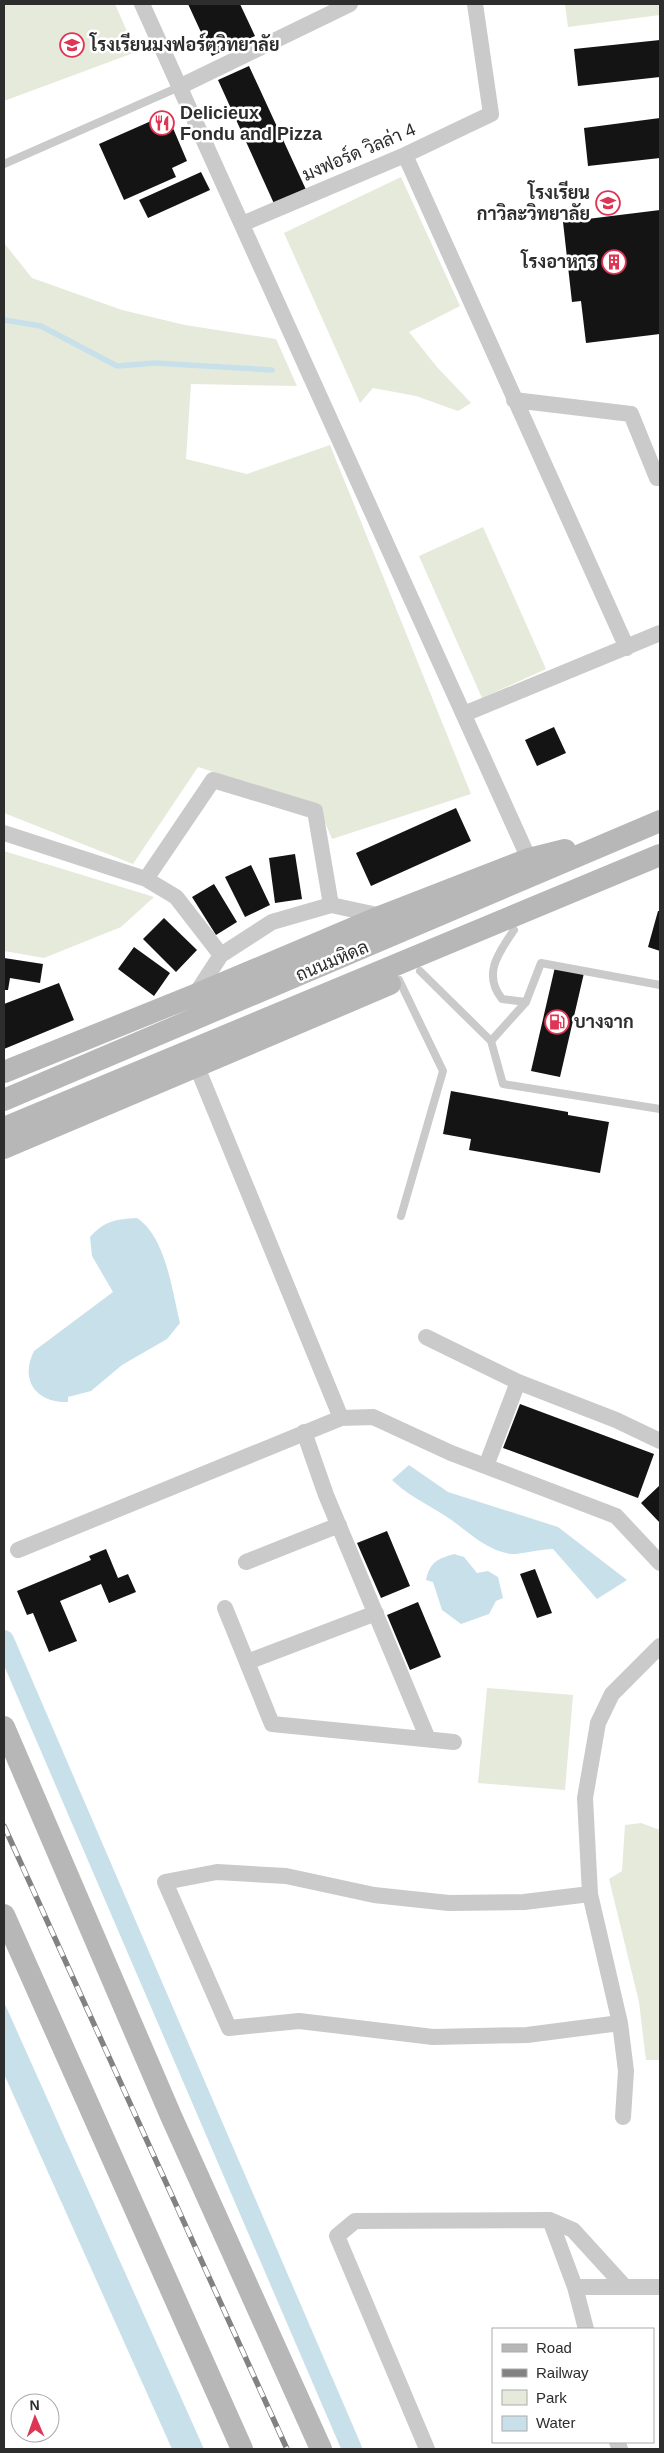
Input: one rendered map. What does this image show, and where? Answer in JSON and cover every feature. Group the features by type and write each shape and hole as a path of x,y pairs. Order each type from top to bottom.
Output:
{"main road":[{"name":"ถนนมหิดล","path":"4,1100 660,821"},
{"path":"4,1072 195,995 382,916 529,859 623,837"},
{"name":"ถนนมหิดล","path":"4,1128 660,855"},
{"path":"4,1148 197,1068 514,930 557,910 627,870"},
{"path":"4,1727 171,2116 321,2449"},
{"path":"4,1915 242,2449"}],"street":[{"path":"142,4 529,859"},
{"path":"179,87 350,4"},
{"name":"มงฟอร์ด วิลล่า 4","path":"242,224 405,155 491,114 474,4"},
{"path":"405,155 514,400 628,648"},
{"path":"514,400 631,414 657,478 660,478"},
{"path":"464,714 628,648 660,633"},
{"path":"146,879 213,780 315,811 330,905"},
{"path":"4,833 146,879 176,897 221,955"},
{"path":"195,995 221,955 272,922 330,905 382,916"},
{"path":"197,1068 341,1418"},
{"path":"426,1337 518,1382 616,1420 660,1441"},
{"path":"486,1466 518,1382"},
{"path":"18,1550 341,1418 373,1417 486,1466 616,1516 660,1563"},
{"path":"304,1432 340,1526 428,1739"},
{"path":"246,1562 340,1526"},
{"path":"225,1608 272,1724 454,1742"},
{"path":"247,1662 376,1613"},
{"path":"623,2117 626,2071 620,2022 590,1894 585,1798 598,1723 612,1694 660,1646"},
{"path":"590,1894 524,1902 449,1903 374,1895 286,1876 217,1872 165,1882 229,2028 299,2021 442,2037 526,2035 620,2022"},
{"path":"550,2220 575,2287 586,2328"},
{"path":"427,2449 337,2236 355,2221 550,2220 573,2230 624,2286"},
{"path":"575,2287 660,2287"}],"lane":[{"path":"4,164 179,87"},
{"path":"514,930 498,953 492,971 495,990 502,999 526,1002"},
{"path":"491,1041 526,1002 541,963 660,985"},
{"path":"420,971 491,1041 503,1084 660,1109"},
{"path":"399,980 443,1071 401,1216"}],"green space":[{"path":"4,4 115,4 136,52 4,101"},
{"path":"565,4 659,4 660,15 568,27"},
{"path":"401,177 460,306 409,332 437,367 471,403 458,411 416,396 373,388 360,403 284,233"},
{"path":"4,243 32,278 122,310 185,325 276,339 297,386 191,384 186,459 247,474 330,445 471,794 332,839 318,806 198,767 133,864 4,813"},
{"path":"483,527 546,669 482,698 419,556"},
{"path":"4,851 154,897 121,927 44,958 4,951"},
{"path":"487,1688 573,1695 565,1790 478,1783"},
{"path":"641,1823 660,1830 660,2060 646,2060 639,2002 609,1879 622,1871 625,1825"}],"water":[{"path":"137,1218 155,1238 161,1251 171,1281 180,1323 167,1339 122,1365 91,1391 68,1397 68,1402 48,1399 34,1388 30,1381 30,1362 34,1351 113,1292 92,1256 90,1237 105,1224 123,1219"},
{"path":"409,1465 448,1492 558,1527 627,1580 597,1599 553,1549 510,1554 491,1548 444,1515 411,1495 392,1480"},
{"path":"454,1554 464,1557 477,1573 488,1571 498,1577 503,1598 496,1601 489,1614 461,1624 442,1610 433,1582 426,1580 435,1562"},
{"path":"4,2002 204,2449 172,2449 4,2074"}],"building":[{"path":"188,4 240,4 255,36 212,56"},
{"path":"660,40 660,77 578,86 574,49"},
{"path":"249,66 308,194 276,208 218,80"},
{"path":"167,114 187,161 172,168 176,177 124,200 99,144"},
{"path":"660,118 660,158 588,166 584,128"},
{"path":"201,172 210,190 148,218 139,200"},
{"name":"โรงอาหาร","path":"660,210 660,334 586,343 581,301 572,302 563,222"},
{"path":"554,727 566,753 537,766 525,740"},
{"path":"456,808 471,841 371,886 356,853"},
{"path":"295,854 302,899 275,903 269,858"},
{"path":"251,865 270,905 245,917 225,877"},
{"path":"214,884 237,922 216,935 192,897"},
{"path":"658,911 660,911 660,951 648,947"},
{"path":"164,918 197,950 176,972 143,939"},
{"path":"134,947 170,973 154,996 118,969"},
{"path":"4,958 43,964 40,983 10,978 8,990 4,990"},
{"name":"บางจาก","path":"555,967 584,973 560,1077 531,1071"},
{"path":"59,983 74,1020 4,1049 4,1004"},
{"path":"451,1091 568,1112 568,1115 609,1122 600,1173 469,1150 471,1139 443,1134"},
{"path":"520,1404 654,1454 638,1498 503,1448"},
{"path":"660,1485 660,1523 641,1503"},
{"path":"387,1531 410,1586 381,1598 357,1543"},
{"path":"106,1549 118,1578 128,1574 136,1592 109,1603 101,1584 60,1601 77,1641 49,1652 33,1613 27,1615 17,1591 91,1560 89,1556"},
{"path":"535,1569 552,1613 537,1618 520,1574"},
{"path":"418,1602 441,1657 410,1670 387,1615"}],"waterway":[{"path":"4,320 41,326 117,366 155,363 272,370"},
{"path":"4,1640 352,2449"}],"railway":[{"path":"4,1826 287,2449"}],"place":[{"name":"โรงเรียนมงฟอร์ตวิทยาลัย","path":"72,45"},
{"name":"Delicieux Fondu and Pizza","path":"162,123"},
{"name":"โรงเรียน กาวิละวิทยาลัย","path":"608,203"},
{"name":"โรงอาหาร","path":"614,262"},
{"name":"บางจาก","path":"557,1022"}]}
